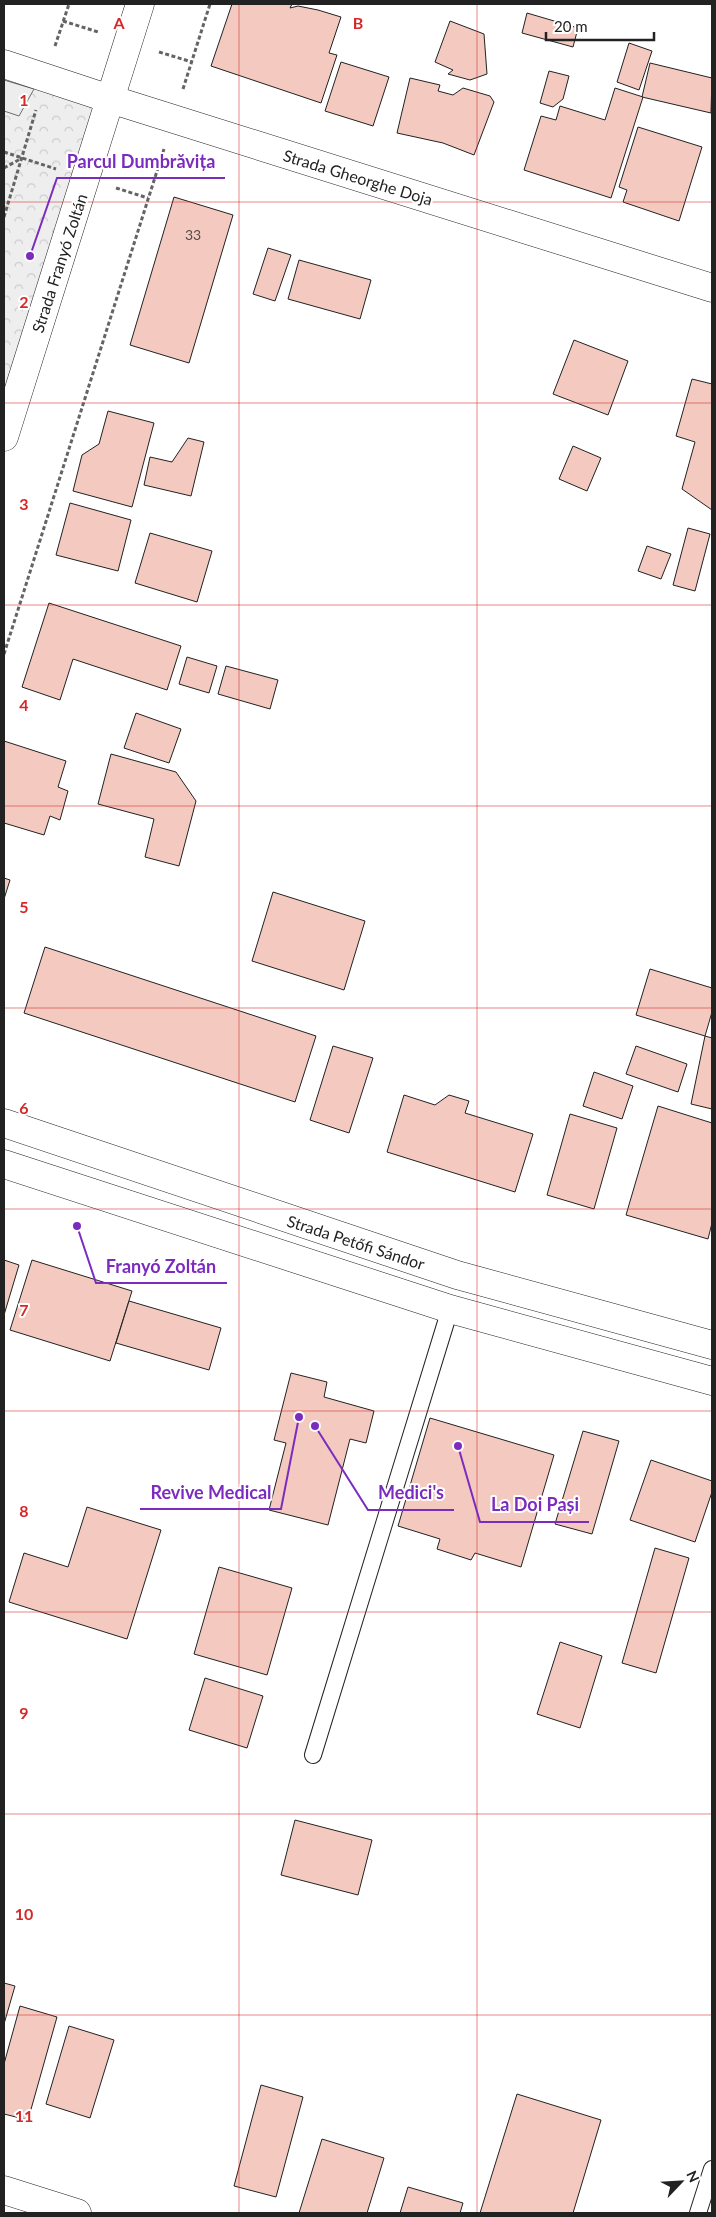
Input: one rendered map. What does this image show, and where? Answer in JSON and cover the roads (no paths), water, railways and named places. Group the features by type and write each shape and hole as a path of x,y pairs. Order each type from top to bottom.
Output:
{"main road":[{"name":"Strada Franyó Zoltán","path":"4,437 140,4"},
{"name":"Strada Gheorghe Doja","path":"4,64 712,288"},
{"name":"Strada Petőfi Sándor","path":"4,1124 457,1275 712,1345"},
{"path":"4,1164 450,1309 712,1381"},
{"path":"4,2190 77,2213"}],"lane":[{"path":"312,1755 450,1309"},
{"path":"698,2213 712,2169"}],"place":[{"name":"Parcul Dumbrăvița","path":"30,256"},
{"name":"Franyó Zoltán","path":"77,1226"},
{"name":"Revive Medical","path":"299,1417"},
{"name":"Medici's","path":"315,1426"},
{"name":"La Doi Pași","path":"458,1446"}]}
